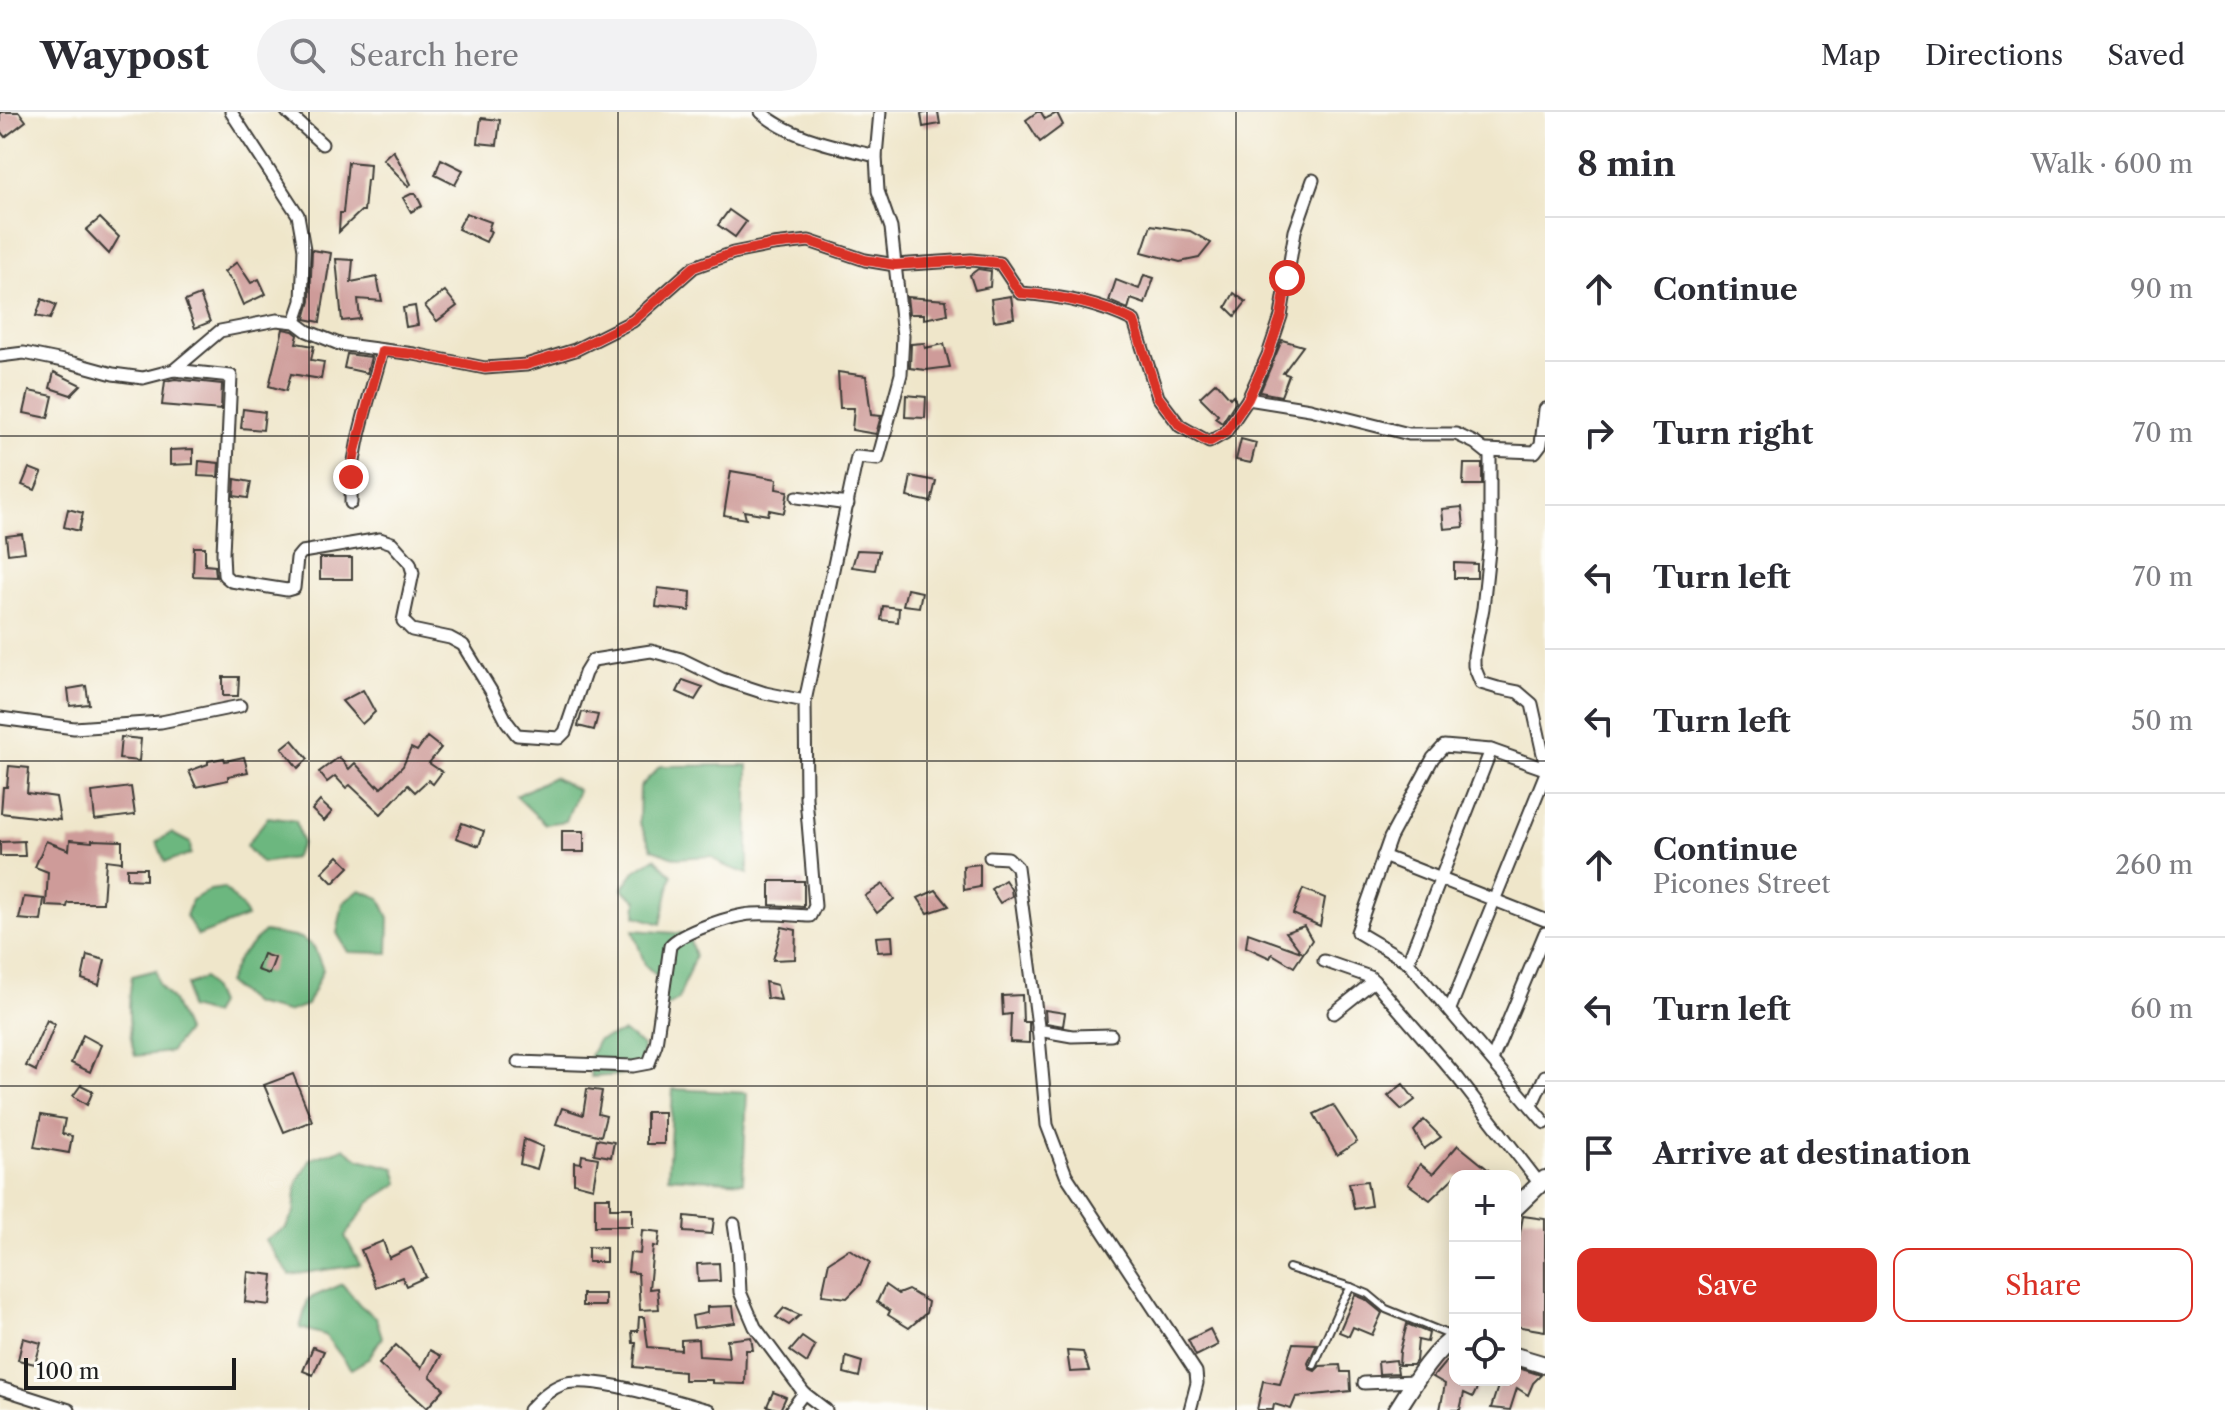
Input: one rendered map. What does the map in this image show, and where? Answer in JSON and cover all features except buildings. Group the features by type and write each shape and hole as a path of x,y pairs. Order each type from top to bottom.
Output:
{"street":[{"path":"231,112 298,215 304,249 302,301 295,322"},
{"path":"287,112 322,144"},
{"path":"761,112 793,131 830,145 876,156"},
{"path":"518,1062 633,1066 649,1063 656,1044 673,941 700,927 750,914 810,916 815,906 806,798 805,701 857,457 878,459 901,374 903,336 891,228 878,191 876,156 880,112"},
{"path":"174,370 220,331 277,320 295,322 307,331 339,344 485,368 526,365 575,350 633,321 694,267 733,253 809,241 865,260 895,265 971,260 1000,263 1020,293 1080,301 1134,321 1158,397 1180,426 1209,442 1225,433 1248,399 1268,355 1281,316 1295,231 1313,180"},
{"path":"351,503 355,451 382,351"},
{"path":"0,356 24,353 143,378 174,370 231,376 224,575 231,581 287,590 294,588 297,558 302,552 380,539 392,543 410,563 413,573 403,621 412,630 450,638 463,645 517,735 559,738 565,732 585,673 593,660 651,651 681,659 722,679 765,693 805,701"},
{"path":"1248,399 1310,409 1409,434 1456,434 1490,455 1490,542 1474,666 1481,683 1518,692 1532,704 1545,766 1491,750 1444,746 1433,758 1383,856 1357,932 1408,962 1545,1123"},
{"path":"1485,450 1535,452 1541,444 1545,409"},
{"path":"797,497 848,504"},
{"path":"0,718 74,728 161,722 240,706"},
{"path":"1408,962 1491,750"},
{"path":"1450,1009 1545,775"},
{"path":"1383,856 1545,920"},
{"path":"990,857 1008,858 1017,867 1047,1125 1066,1175 1196,1372 1197,1383 1190,1410"},
{"path":"1492,1060 1545,933"},
{"path":"1324,961 1370,977 1422,1034 1542,1181 1521,1202"},
{"path":"1334,1013 1374,981"},
{"path":"1038,1030 1072,1036 1111,1035"},
{"path":"1531,1106 1545,1076"},
{"path":"734,1224 740,1292 755,1327 804,1393 826,1410"},
{"path":"1397,1410 1415,1381 1449,1341"},
{"path":"1521,1358 1545,1365"},
{"path":"1364,1383 1415,1381"},
{"path":"529,1410 545,1394 565,1383 598,1382 709,1410"},
{"path":"0,1388 69,1410"},
{"path":"791,1410 804,1393"}],"lane":[{"path":"1289,1268 1368,1294 1386,1309 1449,1335"},
{"path":"1314,1365 1351,1287"}],"green space":[{"path":"748,765 748,874 723,865 711,856 677,858 652,849 639,822 640,787 660,766"},
{"path":"553,777 578,790 566,821 545,824 516,796"},
{"path":"268,817 296,821 302,843 294,858 261,863 246,846"},
{"path":"171,833 190,843 191,854 165,862 157,842"},
{"path":"655,858 672,875 661,924 636,916 637,901 622,889 635,871"},
{"path":"224,888 247,917 198,936 186,916 192,900 210,890"},
{"path":"360,890 380,898 389,918 388,953 348,952 337,933 343,903"},
{"path":"633,930 688,934 695,956 678,1000 659,1011 655,1001 661,980 645,965"},
{"path":"264,932 301,938 314,947 323,970 307,1005 287,1012 253,1004 227,983 239,957"},
{"path":"156,970 159,985 173,1001 186,1031 170,1052 135,1056 129,1016 132,976"},
{"path":"204,978 218,1004 212,1014 188,1008 187,985"},
{"path":"624,1032 643,1046 641,1069 620,1075 591,1077 588,1060 598,1040"},
{"path":"673,1089 747,1093 743,1182 668,1177"},
{"path":"344,1148 359,1159 395,1168 399,1183 370,1202 345,1236 360,1265 290,1275 265,1240 286,1228 294,1212 297,1182 311,1159"},
{"path":"342,1284 376,1318 382,1337 368,1359 351,1369 325,1335 300,1328 308,1299"}],"route":[{"path":"351,477 382,351 485,368 526,365 575,350 633,321 694,267 733,253 809,241 865,260 895,265 971,260 1000,263 1020,293 1080,301 1134,321 1158,397 1180,426 1209,442 1225,433 1248,399 1281,316 1287,278"}]}
